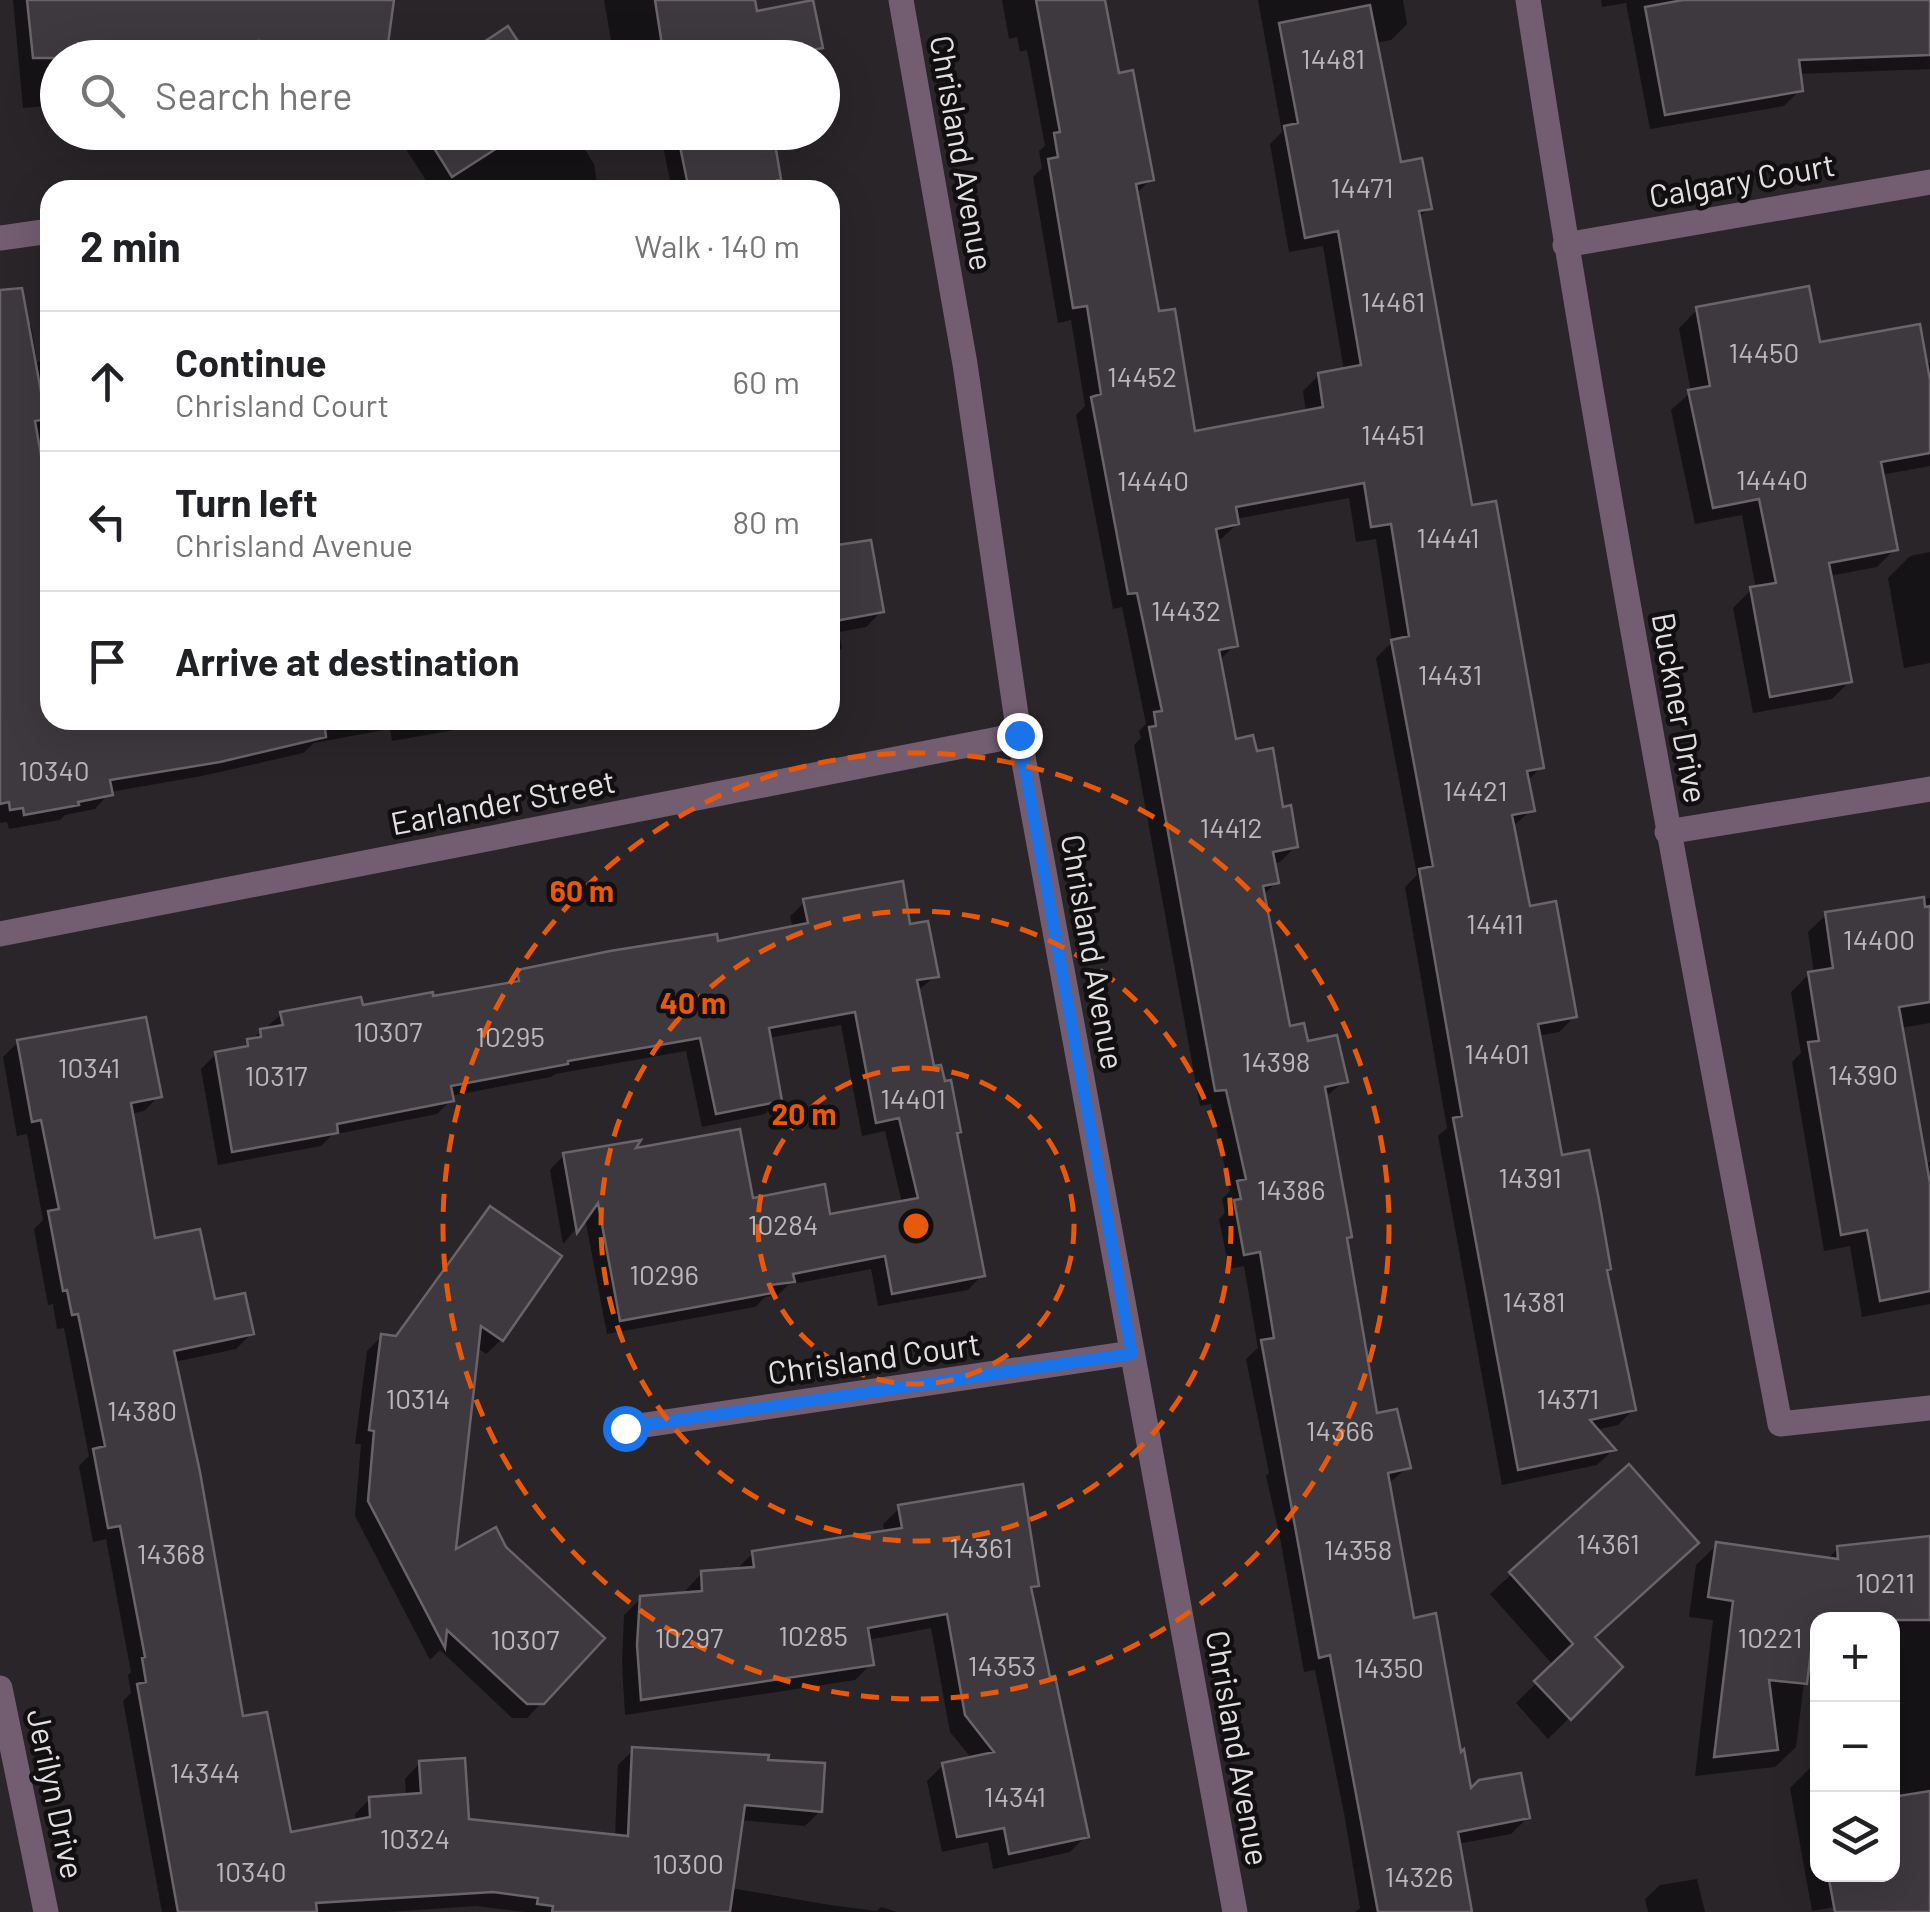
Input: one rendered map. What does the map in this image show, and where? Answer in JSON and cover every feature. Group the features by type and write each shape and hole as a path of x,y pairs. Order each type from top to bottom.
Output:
{"street":[{"name":"Chrisland Avenue","path":"901,0 965,364 1019,735 1235,1912"},
{"name":"Buckner Drive","path":"1528,0 1667,832 1780,1424 1930,1408"},
{"name":"Calgary Court","path":"1566,245 1930,182"},
{"path":"0,238 40,232"},
{"name":"Earlander Street","path":"0,934 1019,735"},
{"path":"1667,832 1930,788"},
{"name":"Chrisland Court","path":"625,1428 1132,1354"},
{"name":"Jerilyn Drive","path":"0,1688 46,1912"}],"building":[{"path":"27,0 394,0 388,40 40,40 40,58 33,58"},
{"path":"655,0 755,0 757,11 813,0 821,40 661,40"},
{"path":"1036,0 1105,0 1119,73 1133,70 1154,180 1136,184 1159,311 1175,309 1195,431 1323,407 1318,373 1361,365 1338,231 1305,238 1284,126 1298,123 1279,23 1370,5 1401,162 1422,158 1432,209 1419,211 1472,505 1496,501 1544,768 1527,771 1535,811 1512,815 1530,906 1556,901 1577,1017 1538,1024 1562,1155 1589,1150 1599,1200 1611,1269 1607,1270 1636,1410 1590,1420 1616,1450 1518,1470 1453,1118 1462,1116 1419,869 1433,866 1391,640 1409,636 1391,524 1371,527 1364,483 1236,507 1239,524 1216,529 1238,646 1219,650 1236,739 1253,735 1257,751 1273,748 1283,807 1291,805 1298,847 1273,852 1279,883 1263,886 1290,1026 1304,1023 1308,1041 1337,1035 1348,1082 1325,1087 1352,1237 1347,1238 1377,1413 1397,1409 1411,1468 1388,1473 1414,1618 1436,1613 1471,1788 1479,1780 1521,1773 1530,1818 1458,1832 1472,1912 1378,1912 1330,1655 1319,1658 1261,1340 1274,1338 1260,1252 1244,1255 1234,1200 1241,1199 1237,1181 1246,1179 1226,1090 1215,1091 1149,727 1156,726 1154,712 1162,711 1137,593 1128,594 1091,397 1101,394 1087,306 1073,308 1048,159 1058,157 1054,133 1060,132"},
{"path":"1683,0 1930,0 1930,55 1799,60 1803,91 1665,115 1645,7"},
{"path":"508,26 517,40 487,40"},
{"path":"435,150 494,150 452,177"},
{"path":"681,150 776,150 781,179 777,180 687,180"},
{"path":"1809,286 1820,342 1920,324 1930,380 1930,453 1881,462 1898,550 1829,563 1852,682 1770,697 1750,587 1776,583 1759,499 1713,508 1688,390 1710,386 1696,307"},
{"path":"22,288 40,386 40,420 35,421 40,449 40,730 325,730 326,737 220,762 110,780 113,795 78,802 79,805 24,815 23,808 10,810 9,802 0,804 0,290"},
{"path":"871,540 884,612 840,620 840,545"},
{"path":"903,881 910,924 928,921 939,977 917,980 934,1066 941,1065 945,1081 951,1080 961,1132 957,1133 985,1276 892,1294 885,1256 793,1274 795,1282 770,1285 772,1293 620,1321 598,1203 577,1233 563,1153 641,1140 636,1148 740,1129 753,1198 825,1184 830,1214 918,1198 899,1118 876,1123 855,1012 769,1028 782,1101 716,1114 700,1038 451,1086 454,1101 337,1124 338,1133 232,1152 215,1052 248,1046 247,1039 261,1037 260,1029 283,1025 280,1012 361,997 363,1005 433,992 433,996 519,981 517,970 610,951 717,934 718,941 808,923 803,899"},
{"path":"1924,897 1925,907 1930,906 1930,1002 1899,1007 1930,1183 1930,1291 1880,1301 1867,1230 1841,1235 1808,1042 1819,1041 1808,972 1833,968 1825,912"},
{"path":"146,1017 162,1097 131,1103 155,1238 200,1229 215,1299 245,1293 254,1334 174,1351 200,1472 243,1716 267,1712 291,1832 370,1817 369,1797 421,1793 419,1761 465,1758 469,1819 628,1836 632,1747 769,1755 768,1760 825,1763 822,1812 745,1805 730,1912 552,1912 553,1906 537,1904 538,1898 493,1892 316,1903 317,1912 178,1912 137,1684 146,1682 142,1658 145,1657 120,1526 108,1528 93,1449 105,1446 78,1314 72,1315 67,1290 63,1291 48,1211 59,1209 41,1120 32,1122 17,1040"},
{"path":"490,1206 562,1256 503,1341 481,1326 456,1549 496,1527 506,1547 605,1638 544,1704 527,1704 447,1630 445,1648 368,1501 374,1431 369,1430 381,1334 396,1336"},
{"path":"1629,1464 1699,1543 1595,1637 1623,1667 1571,1720 1534,1681 1573,1644 1509,1572"},
{"path":"1023,1484 1039,1586 1031,1587 1050,1677 1055,1676 1089,1837 1009,1854 1004,1828 957,1837 942,1763 994,1752 965,1715 947,1614 868,1628 874,1665 641,1700 637,1645 640,1596 702,1591 701,1571 754,1567 752,1551 902,1528 898,1505"},
{"path":"1930,1536 1930,1620 1900,1620 1900,1612 1810,1612 1807,1684 1769,1680 1778,1750 1714,1757 1733,1601 1708,1597 1716,1542 1838,1559 1837,1546"},
{"path":"1930,1791 1930,1912 1835,1912 1829,1882 1900,1882 1900,1796"}],"route":[{"path":"625,1428 1132,1354 1019,735"}]}
